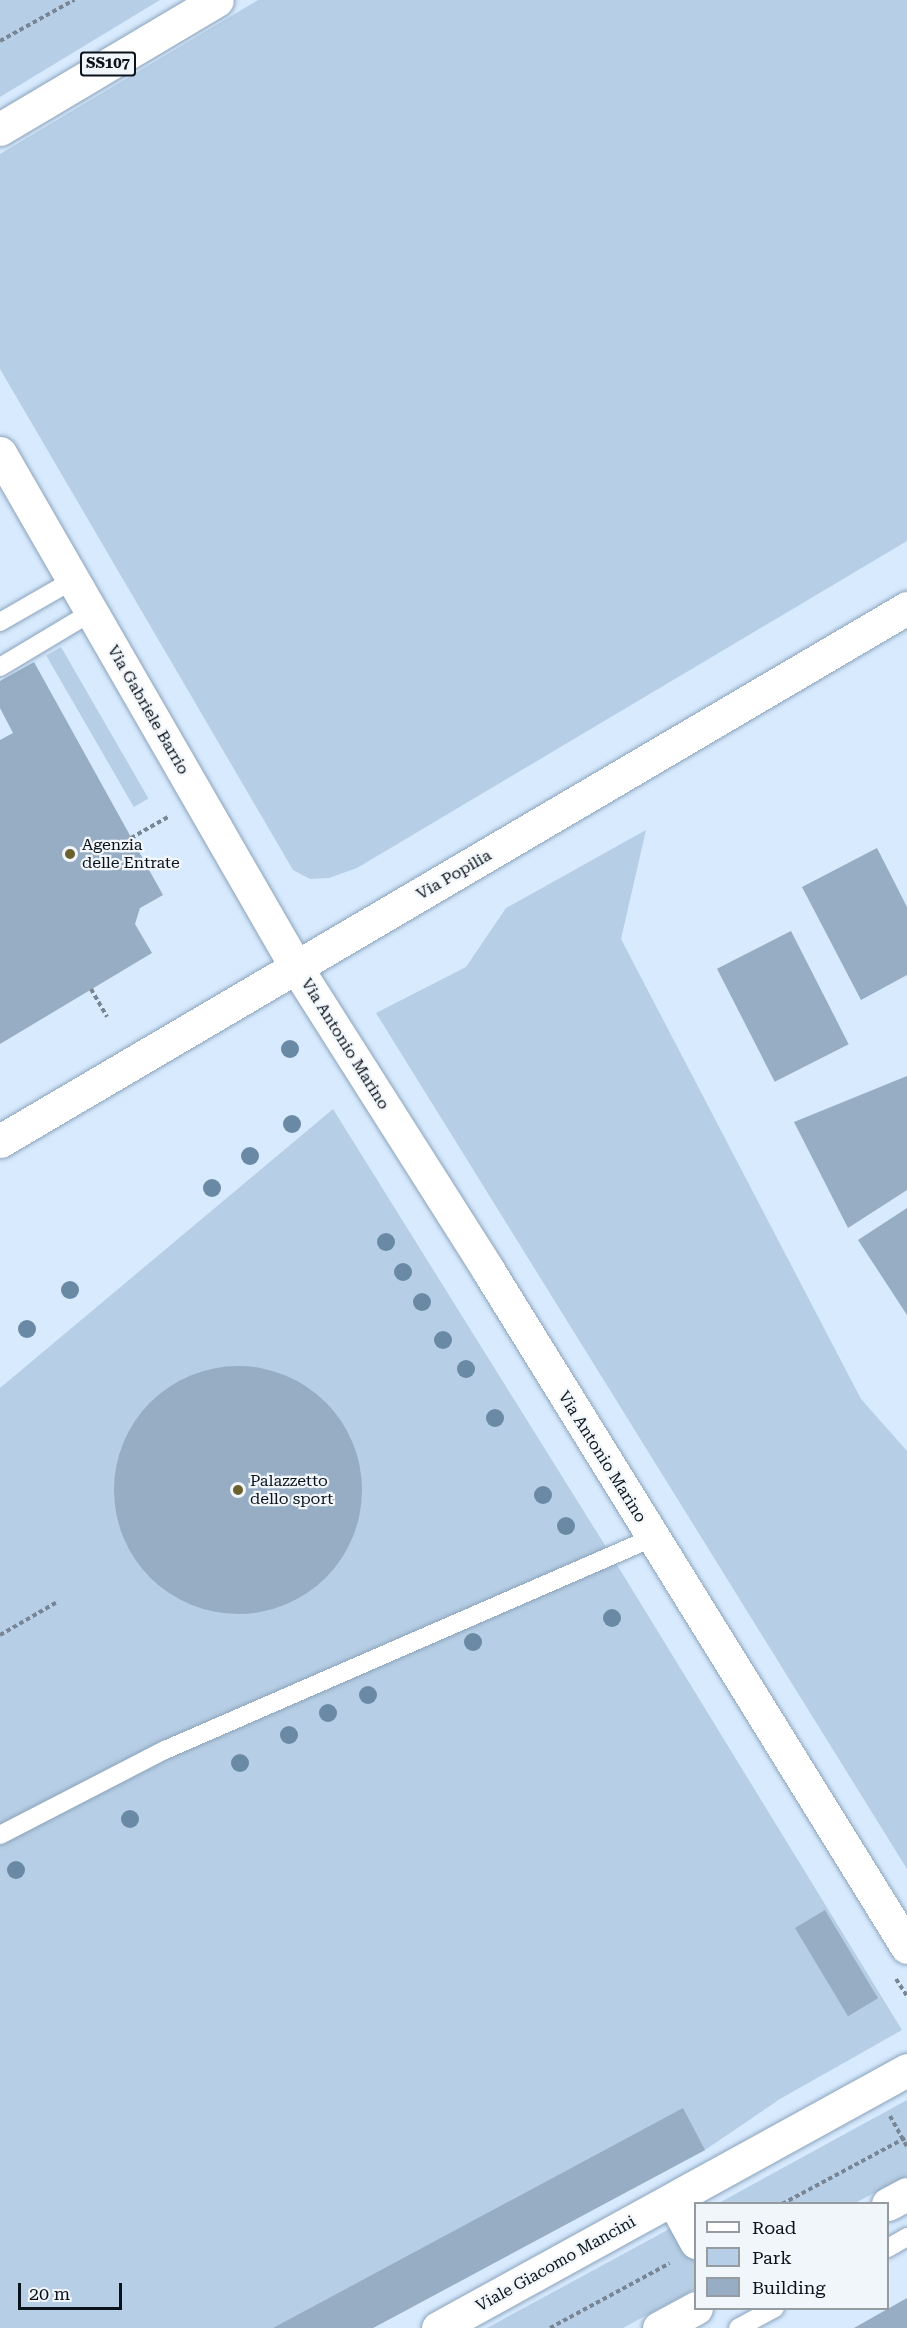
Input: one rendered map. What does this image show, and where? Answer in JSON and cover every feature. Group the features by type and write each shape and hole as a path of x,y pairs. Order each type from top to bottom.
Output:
{"street":[{"name":"SS107","path":"6,123 217,0"},
{"name":"Via Gabriele Barrio","path":"0,453 296,967"},
{"name":"Via Popilia","path":"0,1141 907,608"},
{"name":"Via Antonio Marino","path":"296,967 488,1270 907,1947"},
{"name":"Viale Giacomo Mancini","path":"438,2328 907,2070"},
{"path":"889,2203 907,2193"},
{"path":"673,2200 685,2251"},
{"path":"659,2328 694,2309"}],"lane":[{"path":"0,622 73,580"},
{"path":"0,667 92,612"},
{"path":"0,1835 165,1750 652,1538"},
{"path":"889,2247 907,2237"},
{"path":"738,2328 771,2310"}],"path":[{"path":"0,41 74,0"},
{"path":"131,838 168,817"},
{"path":"91,989 107,1017"},
{"path":"0,1635 57,1602"},
{"path":"786,2202 907,2137"},
{"path":"550,2328 685,2251"}],"green space":[{"path":"0,0 160,0 0,97"},
{"path":"258,0 907,0 907,541 357,868 329,878 310,879 293,870 0,369 0,154"},
{"path":"61,647 148,799 134,807 46,656"},
{"path":"646,830 621,939 861,1399 907,1451 907,1869 376,1013 466,967 506,908"},
{"path":"333,1109 611,1555 902,2030 780,2099 705,2150 373,2328 0,2328 0,1388"},
{"path":"907,2100 907,2176 857,2202 721,2202"},
{"path":"694,2216 694,2290 623,2328 487,2328"}],"building":[{"name":"Agenzia delle Entrate","path":"34,662 163,895 140,908 135,924 152,953 0,1044 0,740 13,733 0,708 0,681"},
{"path":"877,848 907,907 907,975 861,1000 802,887"},
{"path":"791,931 849,1044 775,1082 717,969"},
{"path":"907,1076 907,1190 848,1228 794,1122"},
{"path":"907,1208 907,1315 858,1240"},
{"name":"Palazzetto dello sport","path":"238,1366 262,1368 285,1375 307,1387 326,1402 341,1421 353,1443 360,1466 362,1490 360,1514 353,1537 341,1559 326,1578 307,1593 285,1605 262,1612 238,1614 214,1612 191,1605 169,1593 150,1578 135,1559 123,1537 116,1514 114,1490 116,1466 123,1443 135,1421 150,1402 169,1387 191,1375 214,1368"},
{"path":"825,1910 878,1998 848,2016 795,1928"},
{"path":"683,2108 705,2150 373,2328 273,2328"},
{"path":"907,2298 907,2328 854,2328 889,2310"}],"place":[{"name":"Agenzia delle Entrate","path":"70,854"},
{"name":"Palazzetto dello sport","path":"238,1490"}]}
